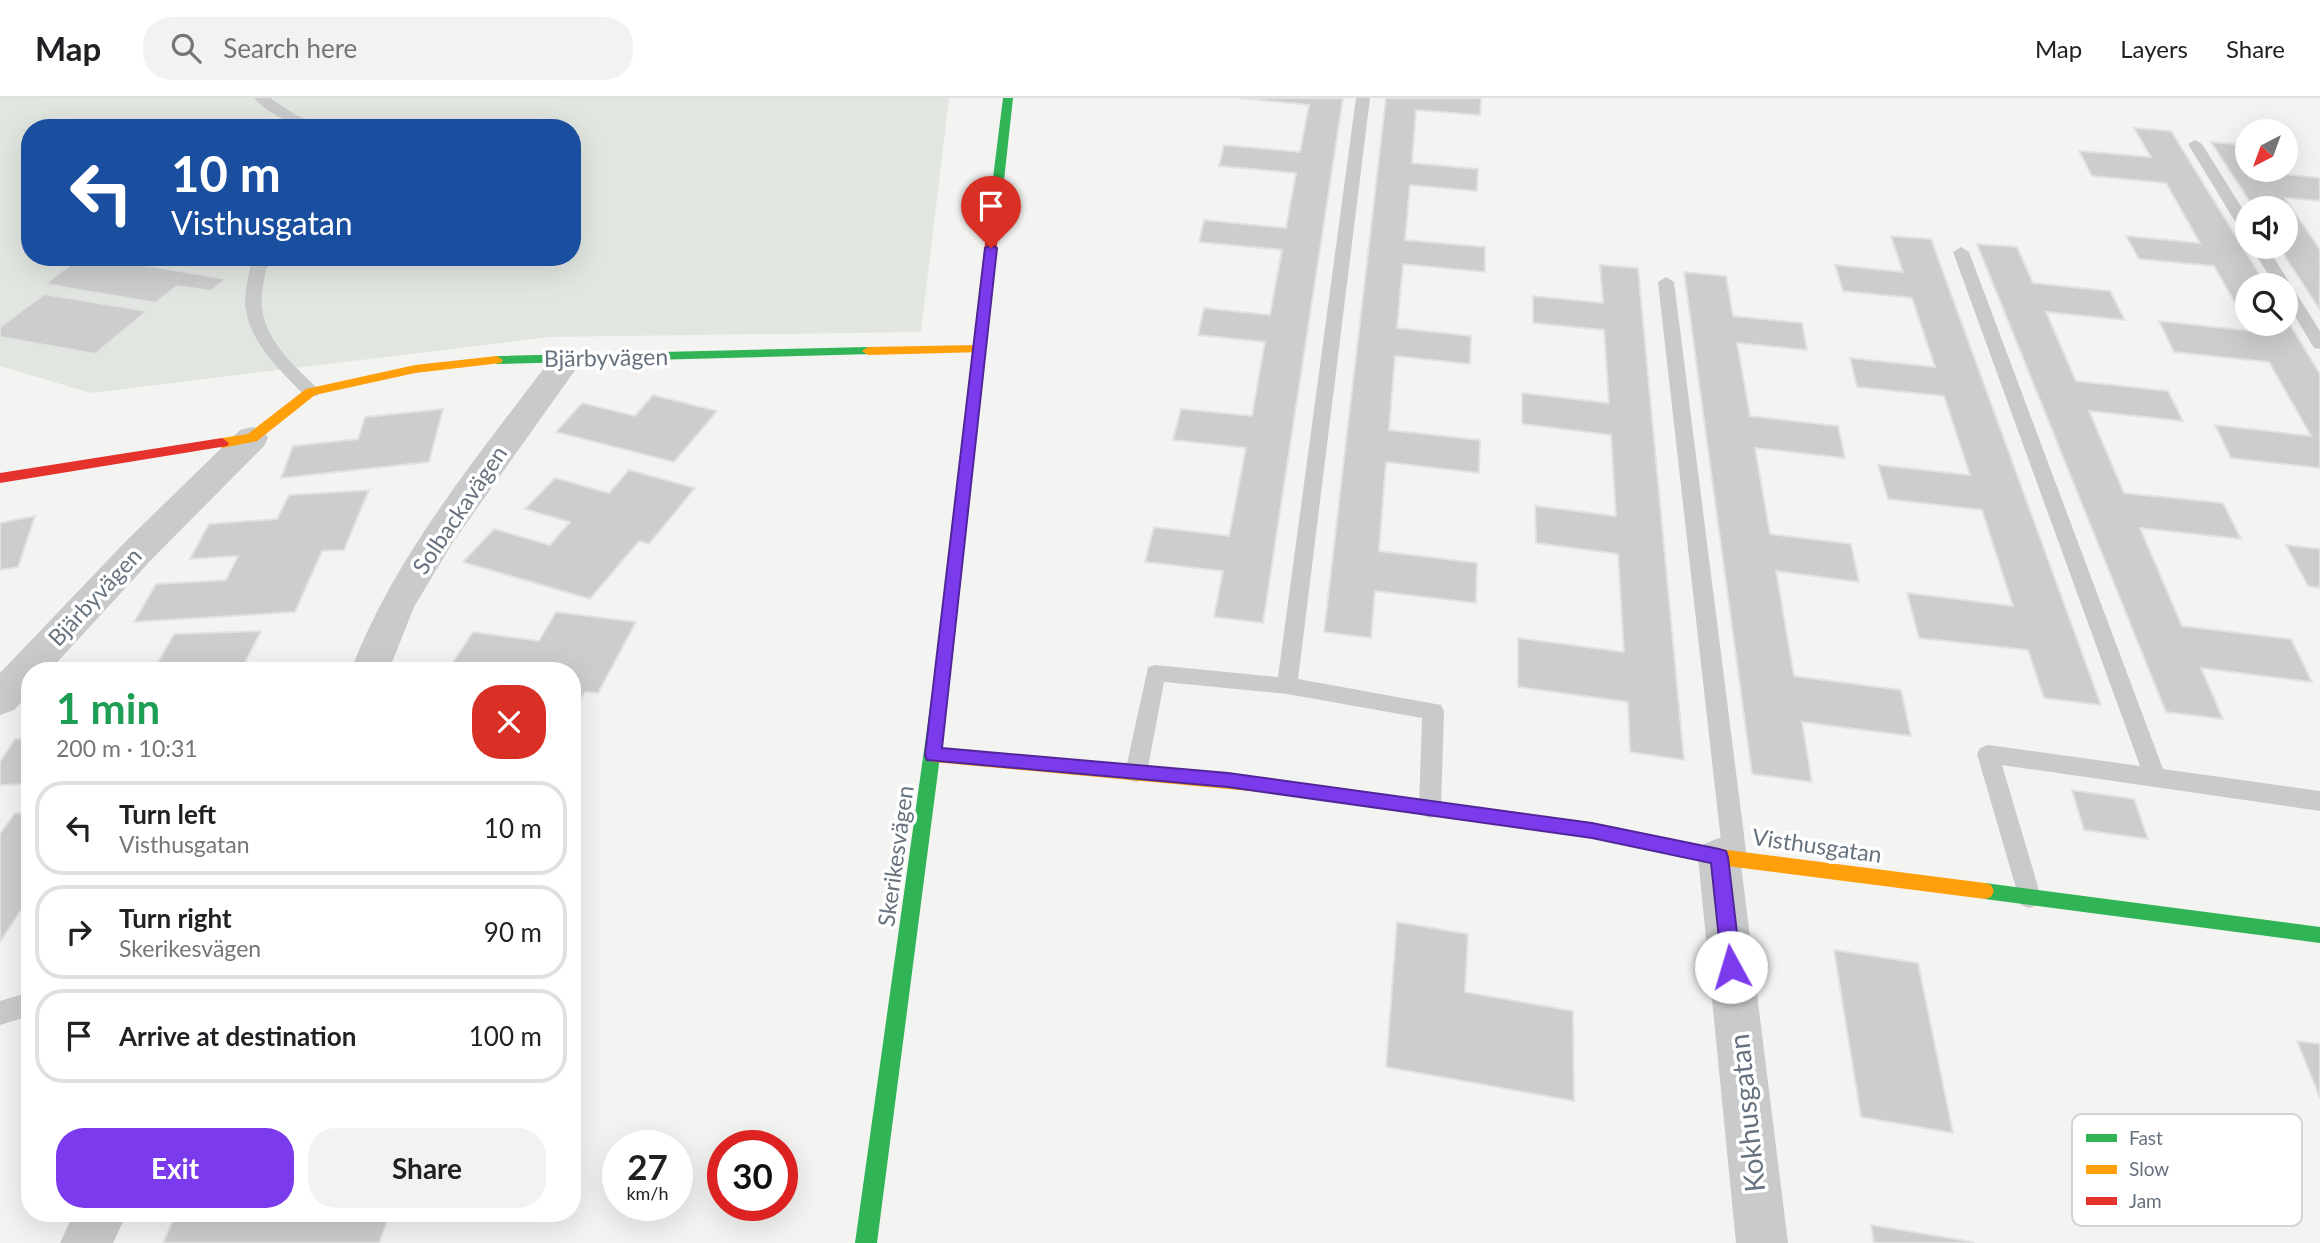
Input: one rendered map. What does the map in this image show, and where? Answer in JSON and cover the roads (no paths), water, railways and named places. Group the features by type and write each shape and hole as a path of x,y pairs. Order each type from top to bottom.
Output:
{"street":[{"name":"Skerikesvägen","path":"866,1243 933,755 1008,98"},
{"name":"Bjärbyvägen","path":"35,662 140,549 252,438 311,392 415,369 476,360 979,349"},
{"name":"Solbackavägen","path":"373,662 397,605 441,533 567,359"},
{"name":"Bjärbyvägen","path":"0,478 252,438"},
{"name":"Bjärbyvägen","path":"0,699 21,676"},
{"name":"Visthusgatan","path":"933,755 1228,780 1592,830 1727,858 2320,935"},
{"name":"Kokhusgatan","path":"1727,858 1762,1243"},
{"path":"86,1243 97,1222"}],"lane":[{"path":"261,98 294,119"},
{"path":"1287,687 1363,98"},
{"path":"2195,144 2235,209"},
{"path":"1961,253 2155,777"},
{"path":"259,266 254,310 266,341 311,392"},
{"path":"1666,282 1727,858"},
{"path":"2298,309 2320,344"},
{"path":"1136,773 1155,674 1287,687 1433,711 1430,808"},
{"path":"2029,897 1988,754 2320,801"},
{"path":"0,1013 21,1007"}]}
